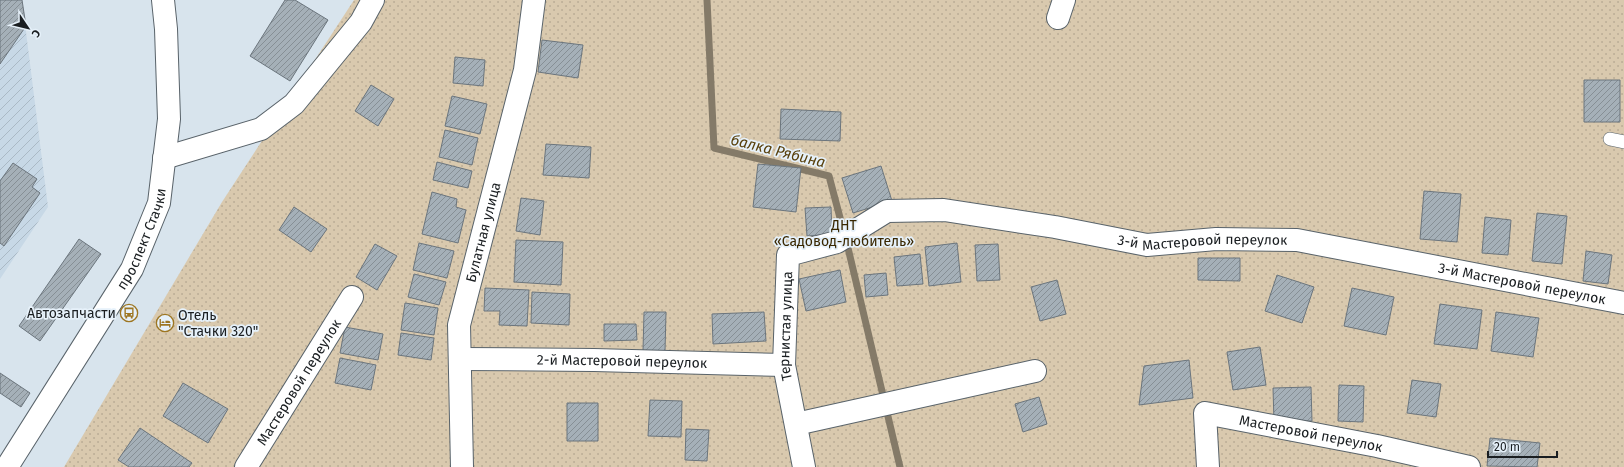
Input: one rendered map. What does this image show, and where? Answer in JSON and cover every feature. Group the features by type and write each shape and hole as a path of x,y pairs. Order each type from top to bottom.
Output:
{"street":[{"name":"проспект Стачки","path":"7,467 132,269 159,203 169,119 166,29 163,0"},
{"path":"164,158 261,128 294,104 361,22 373,0"},
{"name":"Булатная улица","path":"462,467 459,324 525,70 534,0"},
{"name":"3-й Мастеровой переулок","path":"788,255 837,242 887,211 944,210 1055,226 1147,245 1216,239 1297,240 1624,303"},
{"name":"Тернистая улица","path":"788,255 784,365 804,467"},
{"name":"Мастеровой переулок","path":"246,467 352,297"},
{"name":"2-й Мастеровой переулок","path":"460,359 594,360 784,365"},
{"path":"796,424 1035,370"},
{"name":"Мастеровой переулок","path":"1208,467 1205,414 1377,446 1469,467"}],"lane":[{"path":"1610,139 1624,142"}],"shaded area":[{"path":"0,0 22,0 48,207 0,279"}],"green space":[{"name":"ДНТ «Садовод-любитель»","path":"354,0 1624,0 1624,467 64,467 222,202"}],"building":[{"path":"0,0 22,0 26,26 0,64"},
{"path":"285,0 295,0 328,20 290,81 250,56"},
{"path":"542,40 583,45 578,78 538,72"},
{"path":"455,57 485,60 483,86 453,83"},
{"path":"1584,80 1620,80 1620,122 1584,122"},
{"path":"371,85 394,99 378,126 355,111"},
{"path":"452,96 487,104 480,134 445,126"},
{"path":"781,109 841,112 840,141 780,139"},
{"path":"445,130 478,138 472,165 439,157"},
{"path":"546,144 591,147 589,178 543,175"},
{"path":"437,162 472,171 468,188 433,180"},
{"path":"13,163 37,179 32,187 40,193 4,246 0,243 0,181"},
{"path":"758,164 801,168 796,212 753,207"},
{"path":"881,166 892,201 853,213 842,178"},
{"path":"1424,191 1461,194 1457,242 1420,239"},
{"path":"432,192 457,199 456,207 466,210 458,243 422,234"},
{"path":"521,198 544,201 540,235 516,231"},
{"path":"294,207 327,229 311,252 279,230"},
{"path":"831,207 832,234 807,236 805,208"},
{"path":"1537,213 1567,216 1562,264 1532,261"},
{"path":"1485,217 1511,220 1508,255 1482,253"},
{"path":"79,239 101,254 40,341 19,326"},
{"path":"516,240 563,242 561,285 514,282"},
{"path":"419,243 454,251 447,278 413,270"},
{"path":"957,243 961,282 929,286 925,247"},
{"path":"375,244 397,256 377,290 356,277"},
{"path":"998,244 1000,280 977,281 975,245"},
{"path":"1586,251 1612,255 1608,284 1583,281"},
{"path":"920,254 923,284 897,286 894,257"},
{"path":"1198,258 1240,258 1240,281 1198,280"},
{"path":"840,270 846,302 806,311 799,279"},
{"path":"886,273 888,295 866,297 864,275"},
{"path":"414,274 446,282 439,305 408,297"},
{"path":"1277,275 1314,287 1302,323 1265,311"},
{"path":"1057,280 1066,314 1040,321 1031,287"},
{"path":"485,288 529,290 527,326 499,325 500,311 484,311"},
{"path":"1352,288 1394,297 1386,335 1344,326"},
{"path":"532,292 570,294 569,325 531,323"},
{"path":"405,303 438,308 434,335 401,330"},
{"path":"1440,304 1482,310 1477,349 1434,344"},
{"path":"644,312 666,312 665,351 643,351"},
{"path":"764,312 766,341 713,344 712,314"},
{"path":"1496,312 1539,318 1533,357 1491,351"},
{"path":"604,324 636,324 637,340 604,341"},
{"path":"345,327 383,334 378,360 340,353"},
{"path":"401,333 434,338 431,360 398,355"},
{"path":"1260,347 1266,385 1233,390 1227,352"},
{"path":"340,358 376,365 371,390 335,383"},
{"path":"1189,360 1193,398 1139,405 1144,366"},
{"path":"0,373 30,393 21,407 0,393"},
{"path":"1412,380 1441,384 1436,417 1407,413"},
{"path":"183,383 228,409 208,443 163,416"},
{"path":"1339,385 1364,386 1363,422 1338,421"},
{"path":"1311,387 1312,421 1274,422 1273,388"},
{"path":"1039,397 1047,424 1023,432 1015,404"},
{"path":"650,400 682,401 681,437 648,436"},
{"path":"567,403 598,403 598,441 567,441"},
{"path":"140,428 192,463 189,467 129,467 118,460"},
{"path":"686,429 709,430 707,461 685,460"},
{"path":"1490,438 1540,443 1537,467 1487,466"}],"waterway":[{"name":"балка Рябина","path":"707,0 714,148 829,176 848,248 900,467"}],"place":[{"name":"Автозапчасти","path":"129,313"},
{"name":"Отель \"Стачки 320\"","path":"165,323"}]}
